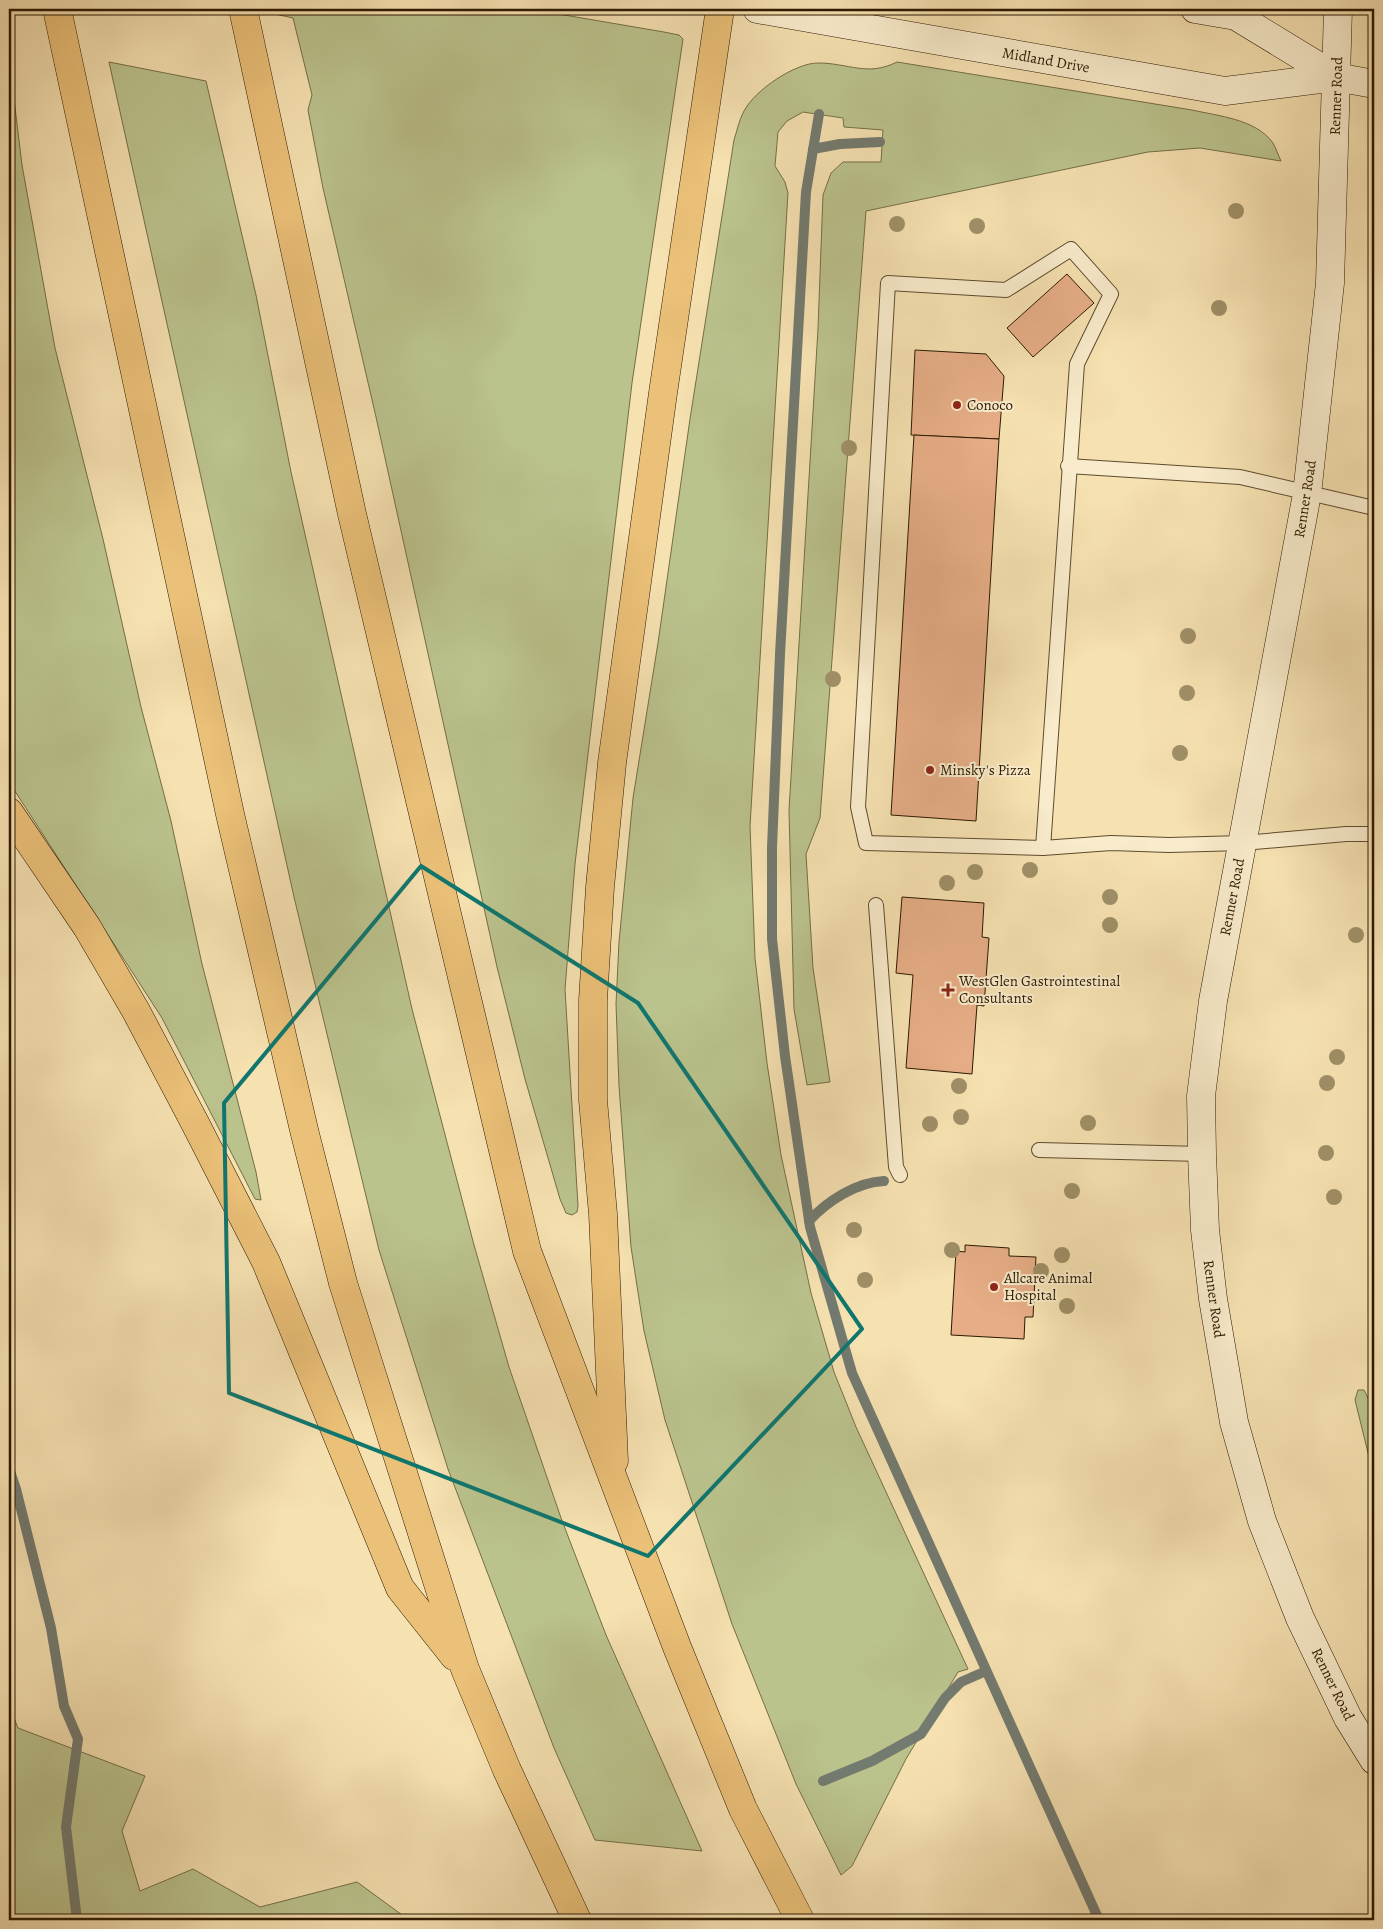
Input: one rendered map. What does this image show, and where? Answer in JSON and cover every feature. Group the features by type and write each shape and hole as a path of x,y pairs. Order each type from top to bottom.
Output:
{"highway":[{"path":"57,9 230,814 305,1134 343,1283 464,1669 507,1770 578,1920"},
{"path":"242,9 352,514 528,1251 615,1488 743,1809 800,1920"},
{"path":"615,1488 603,1214 594,1100 593,1000 600,887 612,763 661,403 720,9"},
{"path":"9,812 87,927 136,1011 266,1262 400,1588 464,1669"}],"main road":[{"name":"Midland Drive","path":"757,9 1224,91 1336,77 1374,84"},
{"name":"Midland Drive","path":"1196,9 1236,16 1336,77"},
{"name":"Renner Road","path":"1338,9 1330,282 1307,494 1213,1002 1201,1096 1202,1154 1205,1230 1213,1299 1234,1422 1260,1512 1300,1618 1348,1718 1374,1760"}],"lane":[{"path":"1043,848 1068,466 1077,364 1111,294 1071,249 1006,290 888,283 858,807 866,843 1043,848 1111,843 1243,843 1346,834 1374,834"},
{"path":"1068,466 1240,477 1374,508"},
{"path":"876,905 896,1167 900,1175"},
{"path":"1039,1150 1202,1154"}],"highlighted area":[{"path":"421,866 638,1003 862,1329 648,1556 229,1393 224,1103"}],"green space":[{"path":"252,9 529,9 664,32 679,35 683,39 632,383 575,864 565,989 578,1206 577,1212 572,1215 566,1213 560,1199 525,1079 497,967 376,417 323,188 308,110 312,95 293,18"},
{"path":"9,58 22,165 55,348 103,539 141,707 171,821 202,964 256,1172 261,1200 255,1199 162,1018 9,782"},
{"path":"109,62 206,81 256,295 291,472 412,1009 474,1245 509,1367 561,1518 606,1635 702,1851 595,1840 554,1748 448,1469 379,1250 294,897"},
{"path":"897,62 1225,117 1247,124 1266,135 1273,143 1281,161 1200,148 1148,152 866,211 820,818 806,854 813,968 830,1082 807,1085 794,1009 789,810 818,329 823,195 831,173 843,162 881,162 883,130 844,127 843,118 803,112 787,121 778,132 775,166 785,182 788,193 750,826 755,958 767,1063 781,1155 811,1293 834,1372 856,1427 968,1669 958,1672 906,1759 852,1866 841,1875 796,1784 732,1624 665,1420 644,1331 631,1247 619,1086 616,1004 619,942 633,798 658,643 690,419 734,140 738,125 749,103 757,95 776,79 798,68 818,63 867,69"},
{"path":"1358,1390 1364,1390 1374,1410 1374,1477 1355,1400"},
{"path":"9,1705 18,1728 145,1776 122,1831 140,1891 193,1869 260,1907 357,1882 409,1920 9,1920"}],"building":[{"name":"Conoco","path":"1067,274 1094,303 1033,357 1007,328"},
{"name":"Conoco","path":"915,350 986,354 1004,376 999,439 911,435"},
{"path":"914,435 999,439 976,821 891,815"},
{"name":"WestGlen Gastrointestinal Consultants","path":"902,897 984,903 982,937 989,938 984,1006 977,1005 972,1074 906,1068 913,975 896,973"},
{"name":"Allcare Animal Hospital","path":"965,1245 1009,1248 1009,1256 1036,1257 1033,1317 1025,1317 1024,1339 951,1335 956,1251 965,1252"}],"waterway":[{"path":"819,114 806,192 780,654 772,848 772,939 785,1056 810,1227 852,1373 1099,1920"},
{"path":"813,149 840,144 880,142"},
{"path":"809,1221 825,1206 843,1194 863,1185 884,1181"},
{"path":"9,1468 51,1628 64,1706 78,1739 66,1827 77,1920"},
{"path":"823,1781 872,1761 921,1734 945,1698 961,1682 986,1671"}],"place":[{"name":"Conoco","path":"957,405"},
{"name":"Minsky's Pizza","path":"930,770"},
{"name":"WestGlen Gastrointestinal Consultants","path":"948,990"},
{"name":"Allcare Animal Hospital","path":"994,1287"}]}
